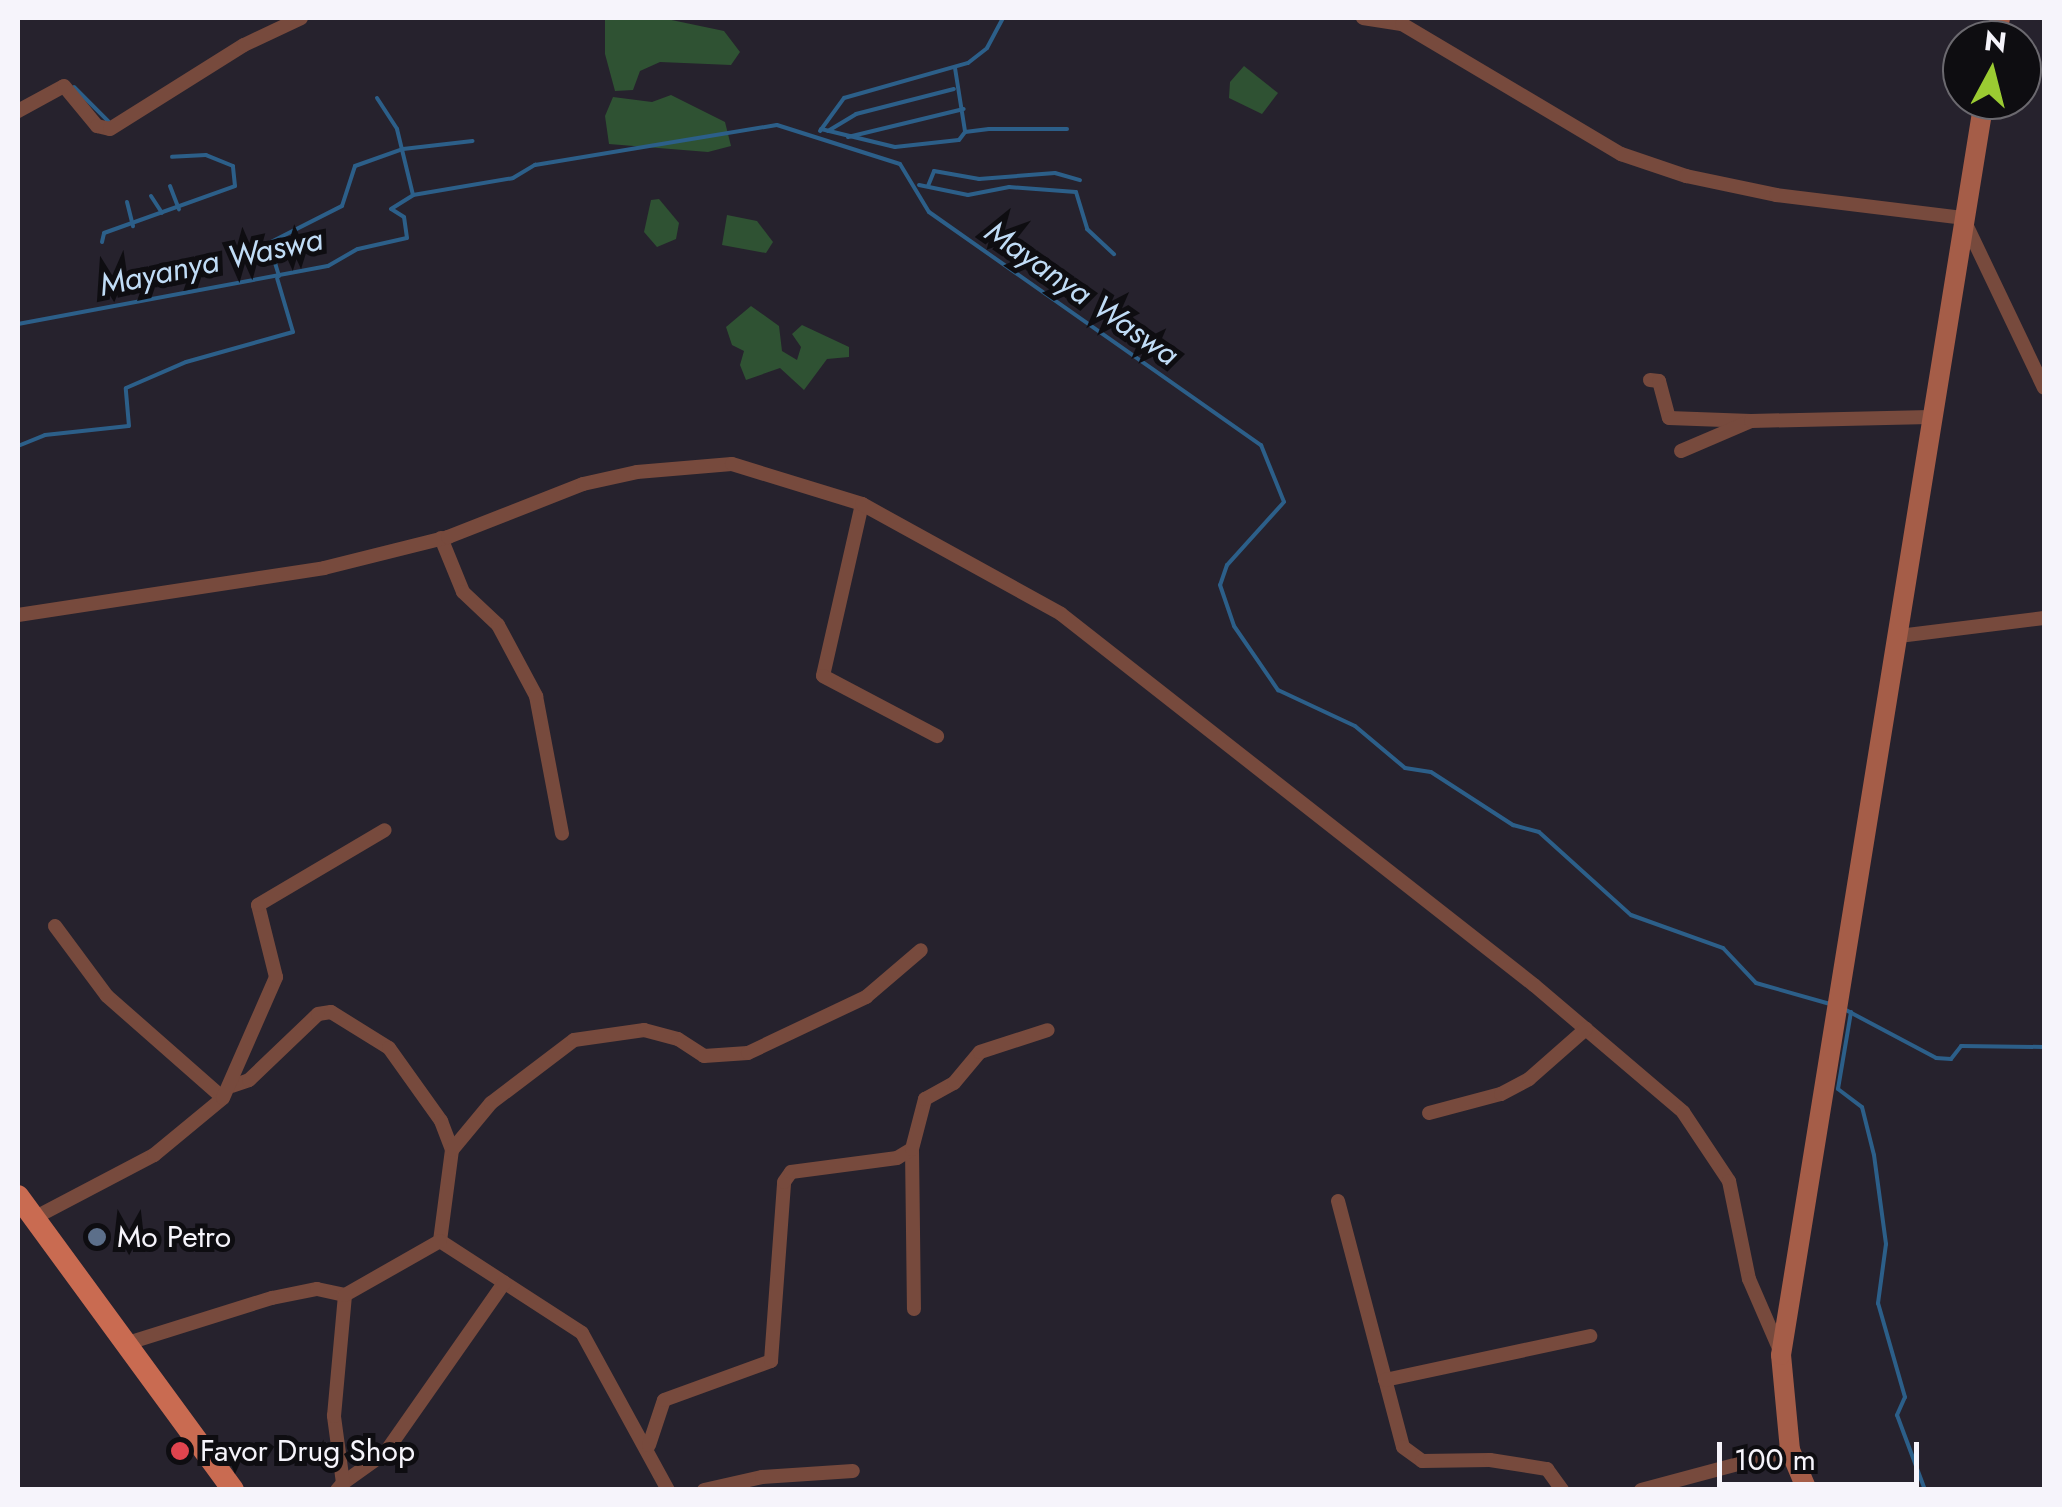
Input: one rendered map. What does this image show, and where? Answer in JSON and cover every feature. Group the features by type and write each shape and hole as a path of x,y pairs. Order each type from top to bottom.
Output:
{"main road":[{"path":"25,1212 128,1343 233,1490"}],"street":[{"path":"18,111 64,86 96,126 110,130 244,44 301,18"},
{"path":"1363,18 1402,24 1621,154 1686,176 1776,196 1963,218"},
{"path":"1806,1490 1790,1450 1781,1354 1980,120"},
{"path":"1963,218 2044,388"},
{"path":"1650,380 1659,381 1669,418 1752,421 1930,417"},
{"path":"1681,451 1752,421"},
{"path":"18,615 324,568 442,538 583,484 690,466 732,464 768,471 862,504 1061,614 1586,1029 1684,1112 1716,1152 1739,1210 1749,1279 1781,1354"},
{"path":"862,504 823,676 937,736"},
{"path":"442,538 463,592 498,625 536,696 562,834"},
{"path":"1899,636 2044,618"},
{"path":"228,1092 276,977 258,905 384,830"},
{"path":"55,926 118,1008 228,1092"},
{"path":"452,1150 491,1103 574,1040 644,1030 678,1039 704,1056 748,1053 866,997 922,950"},
{"path":"25,1212 154,1156 228,1092 249,1080 318,1014 331,1012 389,1048 441,1121 452,1150 440,1241"},
{"path":"1429,1113 1515,1086 1586,1029"},
{"path":"914,1309 912,1149 924,1099 954,1083 993,1043 1048,1030"},
{"path":"650,1445 664,1400 771,1362 784,1182 791,1172 880,1164 912,1149"},
{"path":"1338,1201 1384,1380 1410,1456 1528,1464 1547,1469 1562,1490"},
{"path":"440,1241 582,1334 650,1445 668,1490"},
{"path":"128,1343 272,1298 318,1290 345,1294 440,1241"},
{"path":"340,1486 385,1453 504,1284"},
{"path":"340,1486 334,1416 345,1294"},
{"path":"1384,1380 1590,1336"},
{"path":"1642,1490 1790,1450"},
{"path":"704,1490 762,1477 853,1471"}],"green space":[{"path":"605,18 662,18 724,31 740,52 731,65 660,62 640,71 633,90 615,91 605,54"},
{"path":"1244,66 1278,93 1262,114 1229,98 1230,82"},
{"path":"671,95 725,122 731,146 708,152 609,144 605,116 613,97 652,102"},
{"path":"659,199 679,223 676,239 657,247 644,232 651,200"},
{"path":"727,215 757,221 773,242 766,253 722,245"},
{"path":"751,306 779,326 782,351 797,360 801,347 792,334 802,325 849,347 849,357 827,359 804,390 780,368 746,380 740,365 744,351 732,345 726,327"}],"waterway":[{"path":"820,131 844,98 968,63 987,48 1003,18"},
{"path":"955,68 965,131"},
{"path":"74,87 109,122"},
{"path":"828,131 856,114 954,89"},
{"path":"377,98 397,129 413,195"},
{"path":"848,137 964,109"},
{"name":"Mayanya Waswa","path":"18,324 328,266 358,249 407,238 404,217 391,209 413,195 513,178 535,165 777,125 900,164 929,212 1261,445 1284,502 1227,565 1220,585 1234,626 1278,690 1355,726 1405,768 1431,772 1513,825 1539,832 1631,915 1723,948 1756,983 1830,1004"},
{"path":"821,129 895,147 959,140 965,132 989,129 1067,129"},
{"path":"279,276 269,243 342,206 355,166 403,149 473,141"},
{"path":"102,242 104,233 235,186 233,166 206,155 172,157"},
{"path":"928,186 934,171 979,179 1055,173 1080,180"},
{"path":"919,185 968,195 1009,187 1076,192 1087,229 1114,254"},
{"path":"170,186 179,209"},
{"path":"151,196 162,213"},
{"path":"127,202 133,226"},
{"path":"18,446 45,435 129,426 126,388 186,362 293,332 277,278"},
{"name":"Mayanya Waswa","path":"1844,1009 1936,1058 1951,1059 1961,1046 2044,1047"},
{"name":"Mayanya Waswa","path":"1851,1012 1838,1089 1862,1107 1874,1155 1886,1244 1878,1303 1905,1397 1897,1415 1925,1490"}],"place":[{"name":"Mo Petro","path":"97,1237"},
{"name":"Favor Drug Shop","path":"180,1451"}]}
